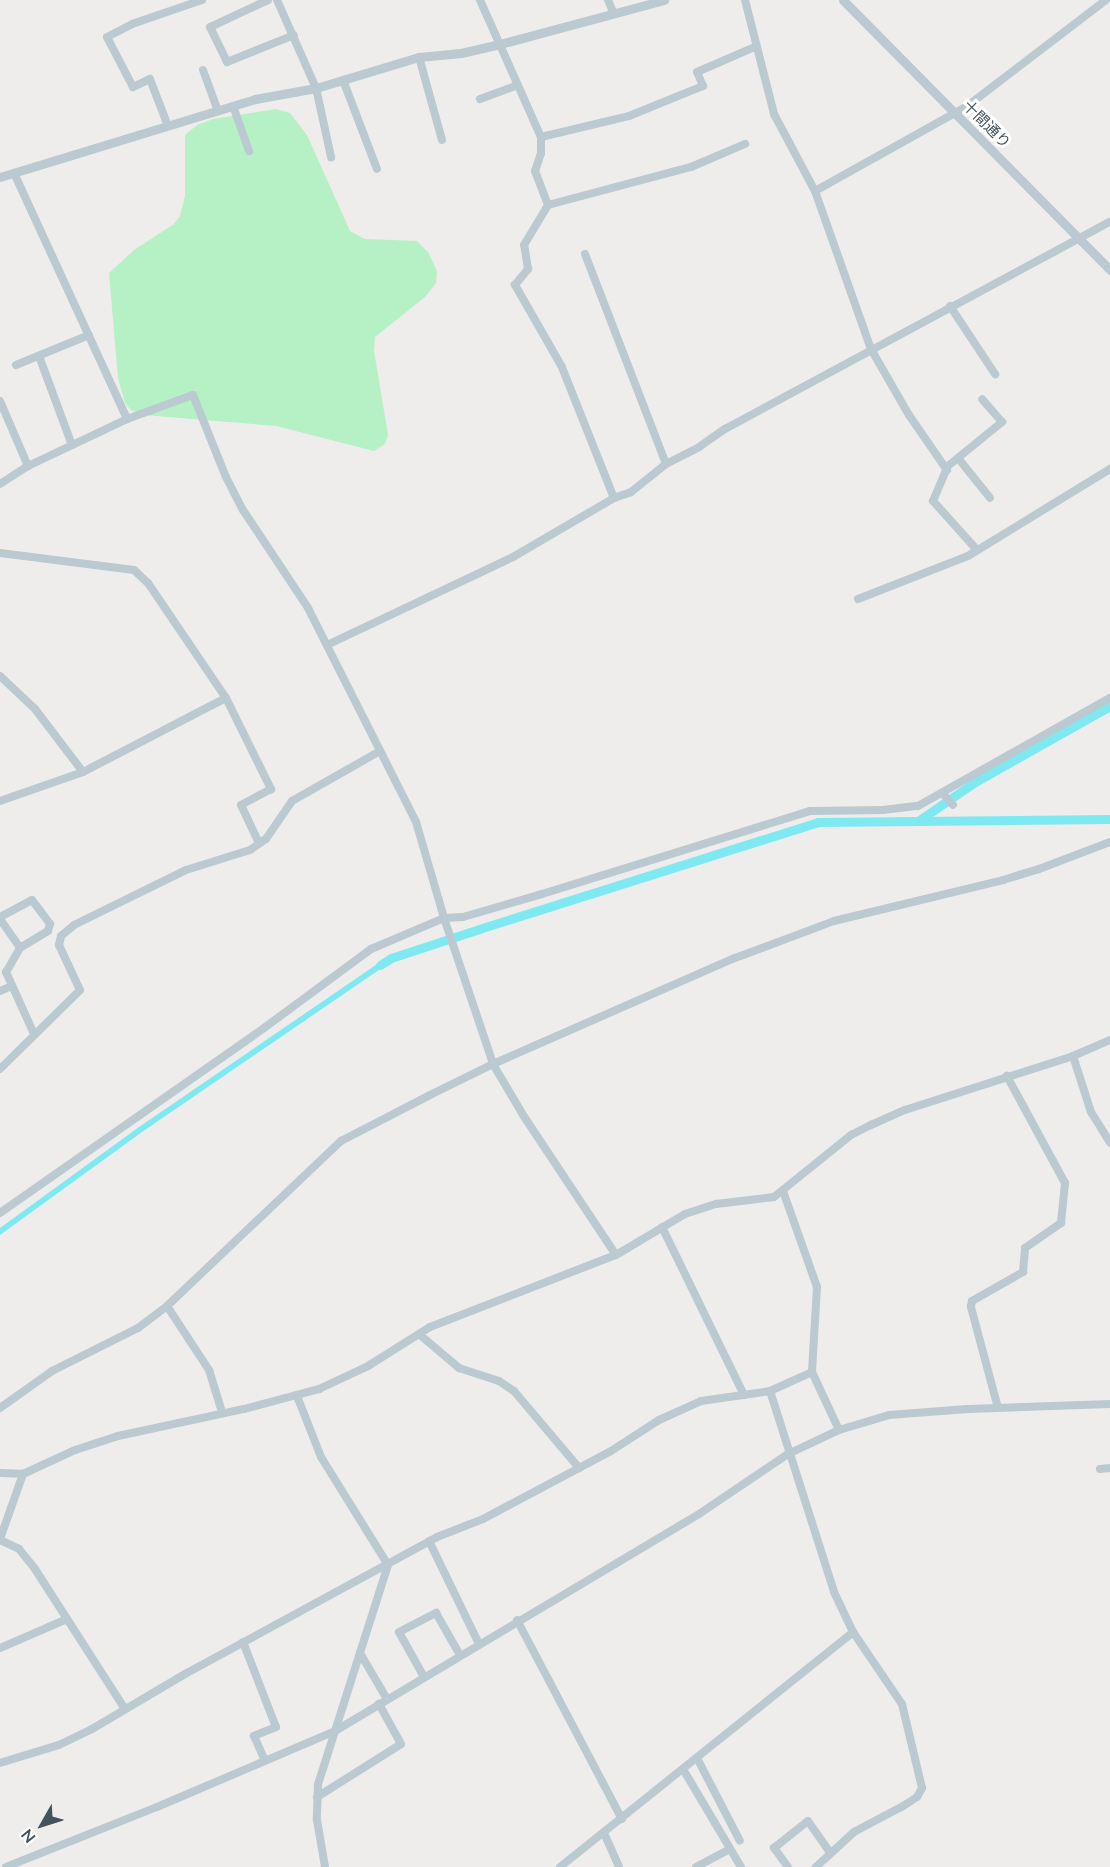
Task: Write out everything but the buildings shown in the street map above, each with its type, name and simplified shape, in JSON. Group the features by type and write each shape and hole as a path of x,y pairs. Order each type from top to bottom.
{"street":[{"path":"168,126 150,79 133,87 107,37 132,24 202,0"},
{"path":"268,0 210,27 227,62 294,35"},
{"path":"277,0 316,88 331,157"},
{"path":"480,0 541,137 541,153 535,171 548,206"},
{"path":"608,0 614,14"},
{"path":"0,177 255,99 316,88 419,57 461,53 500,45 664,0"},
{"path":"745,0 774,114 815,191 871,349 909,415 946,470"},
{"name":"十間通り","path":"843,0 1110,270"},
{"path":"815,191 956,114 1106,0"},
{"path":"541,137 629,116 703,86 697,72 758,46"},
{"path":"419,57 442,140"},
{"path":"203,70 218,111"},
{"path":"343,80 377,169"},
{"path":"480,99 518,85"},
{"path":"233,106 249,151"},
{"path":"614,498 561,367 514,285 528,269 524,245 548,206 691,167 745,144"},
{"path":"14,173 127,419"},
{"path":"327,645 513,557 614,498 631,492 666,465 871,349 1110,222"},
{"path":"585,254 666,465"},
{"path":"950,306 995,374"},
{"path":"16,364 89,335"},
{"path":"39,356 72,445"},
{"path":"1,479 127,419 193,395 234,493 308,608 416,822 444,918 493,1064 523,1115 616,1255"},
{"path":"977,550 933,501 946,470 1002,422 982,399"},
{"path":"0,401 28,466"},
{"path":"958,458 990,498"},
{"path":"858,599 977,550 1110,469"},
{"path":"0,553 45,561 134,570 148,583 226,698 271,789 241,805 259,843"},
{"path":"0,676 35,709 83,772"},
{"path":"0,801 83,772 226,698"},
{"path":"0,1214 264,1028 371,949 444,918 463,917 542,894 810,811 883,810 918,806 1110,698"},
{"path":"0,1069 80,990 59,945 62,936 74,925 186,870 250,849 266,839 292,801 380,751"},
{"path":"942,793 952,805"},
{"path":"0,1408 52,1371 138,1328 167,1306 341,1140 493,1064 735,958 834,921 1003,880 1110,842"},
{"path":"20,948 0,918 32,900 50,924 48,931 20,948 6,972 34,1034"},
{"path":"0,992 12,986"},
{"path":"0,1473 22,1474 75,1450 118,1436 297,1396 319,1389 368,1366 439,1324 616,1255 685,1214 716,1204 768,1200 783,1191 851,1135 871,1125 905,1110 1073,1056 1110,1040"},
{"path":"1073,1056 1091,1112 1110,1143"},
{"path":"998,1408 971,1307 972,1301 1023,1272 1026,1248 1062,1223 1065,1183 1007,1076"},
{"path":"783,1191 817,1287 812,1372 839,1430"},
{"path":"662,1227 744,1395"},
{"path":"167,1306 209,1370 222,1412"},
{"path":"420,1335 459,1368 499,1382 514,1391 579,1468"},
{"path":"0,1763 58,1745 429,1541 483,1519 579,1468 659,1420 701,1401 770,1391 812,1372"},
{"path":"770,1391 788,1454 834,1592 853,1632 902,1704 922,1788 917,1797 854,1832 816,1867"},
{"path":"297,1396 321,1457 388,1565 318,1785 317,1820 325,1867"},
{"path":"6,1867 335,1731 517,1620 699,1514 788,1454 839,1430 889,1415 1110,1404"},
{"path":"1100,1469 1110,1468"},
{"path":"22,1474 0,1540 19,1549 35,1569 125,1709"},
{"path":"429,1541 479,1644"},
{"path":"424,1677 399,1632 436,1613 460,1655"},
{"path":"0,1648 67,1619"},
{"path":"517,1620 622,1819"},
{"path":"560,1867 853,1632"},
{"path":"243,1642 276,1727 254,1736 265,1761"},
{"path":"360,1653 387,1699"},
{"path":"317,1797 401,1744 379,1704"},
{"path":"697,1758 740,1841"},
{"path":"683,1769 741,1867"},
{"path":"788,1867 774,1848 808,1821 830,1852"},
{"path":"604,1833 619,1867"},
{"path":"696,1867 730,1849"}],"green space":[{"path":"276,109 290,113 307,135 350,231 365,239 417,241 428,252 437,271 436,283 425,297 375,337 374,351 388,435 385,444 374,451 276,426 144,415 131,410 125,403 118,378 109,273 134,250 174,224 180,216 185,196 185,135 197,125 213,119"}],"water":[{"path":"389,956 392,961 142,1132 0,1235 0,1228 139,1127"}],"waterway":[{"path":"918,821 975,782 1110,706"},
{"path":"380,965 391,958 479,929 818,822 1110,819"}]}
